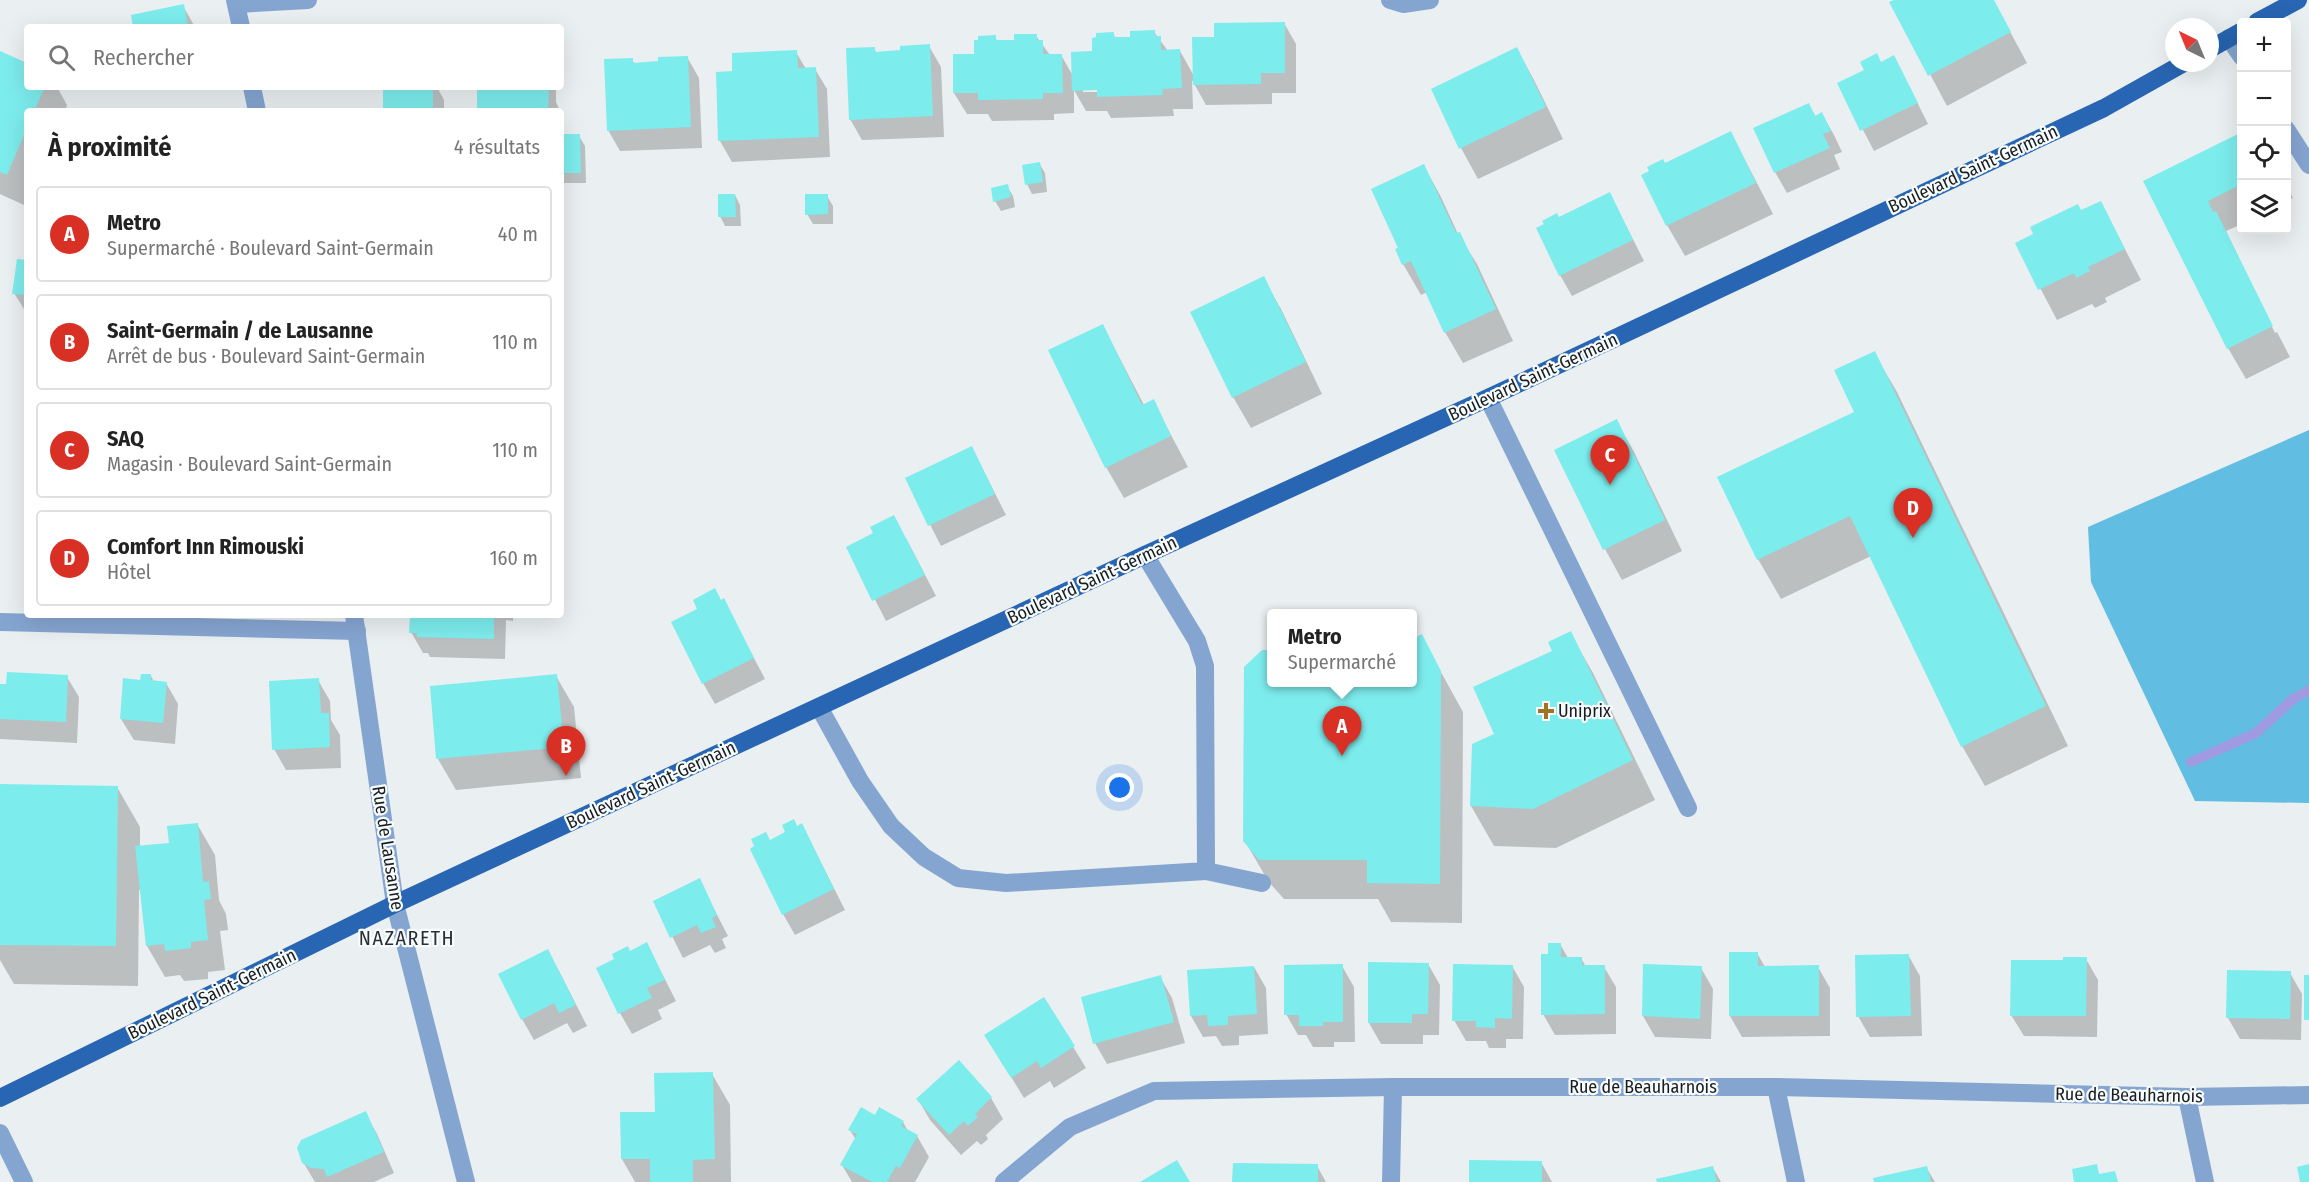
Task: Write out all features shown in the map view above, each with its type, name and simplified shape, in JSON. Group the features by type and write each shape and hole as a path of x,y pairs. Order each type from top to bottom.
{"main road":[{"path":"2264,18 2298,0"},
{"path":"2219,44 2235,35"},
{"name":"Boulevard Saint-Germain","path":"0,1098 395,904 1488,398 2104,108 2168,72"}],"street":[{"path":"240,24 236,2 308,0"},
{"path":"1390,0 1403,4 1430,0"},
{"path":"253,90 256,108"},
{"path":"2291,137 2309,165"},
{"path":"1488,398 1688,808"},
{"path":"1145,555 1197,641 1205,666 1206,872"},
{"path":"0,622 356,623"},
{"name":"Rue de Lausanne","path":"356,623 395,904 466,1182"},
{"path":"819,707 860,781 891,826 924,857 958,878 1006,882 1206,872 1262,883"},
{"path":"1391,1182 1393,1087"},
{"name":"Rue de Beauharnois","path":"1004,1182 1070,1127 1154,1091 1393,1087 1776,1087 2187,1096 2309,1095"},
{"path":"1776,1087 1796,1182"},
{"path":"2187,1096 2205,1182"},
{"path":"0,1133 24,1182"}],"shaded area":[{"path":"2309,430 2309,803 2195,801 2091,582 2088,527"}],"building":[{"path":"1894,0 1994,0 2011,32 1928,76 1889,2"},
{"path":"184,4 187,24 132,24 131,15"},
{"path":"1285,22 1285,73 1261,73 1261,84 1193,85 1192,37 1214,37 1214,23"},
{"path":"1155,30 1155,36 1161,36 1161,50 1180,49 1182,88 1162,89 1163,95 1097,97 1097,90 1072,91 1071,52 1092,51 1092,38 1096,37 1096,33 1114,32 1114,37 1130,37 1130,31"},
{"path":"1014,34 1037,34 1037,40 1043,40 1043,54 1062,54 1063,93 1043,93 1043,99 978,100 978,93 953,93 953,54 974,54 974,40 978,40 978,36 996,35 996,40 1014,40"},
{"path":"930,44 933,116 849,120 846,48 875,47 875,52 900,50 900,46"},
{"path":"1517,47 1546,107 1459,149 1431,89"},
{"path":"797,50 798,68 816,67 819,137 718,141 716,72 732,71 732,53"},
{"path":"0,51 24,62 24,90 44,90 35,108 24,108 24,135 7,175 0,172"},
{"path":"1877,53 1881,62 1894,55 1918,103 1860,131 1837,83 1864,70 1860,62"},
{"path":"688,56 691,127 607,131 604,59 633,58 633,63 658,61 658,57"},
{"path":"383,90 433,90 433,108 383,108"},
{"path":"477,90 549,90 548,108 477,108"},
{"path":"1809,103 1815,116 1822,112 1831,131 1823,134 1830,148 1774,173 1753,128"},
{"path":"1731,131 1756,183 1666,226 1641,175 1649,171 1647,167 1663,159 1665,163"},
{"path":"564,134 580,134 581,173 564,173"},
{"path":"2237,134 2237,186 2208,201 2213,212 2216,211 2273,326 2227,349 2143,181"},
{"path":"1040,162 1043,182 1025,185 1022,165"},
{"path":"1424,164 1456,233 1460,232 1496,309 1444,333 1411,261 1402,265 1395,249 1398,248 1371,189"},
{"path":"1008,184 1011,197 993,202 991,188"},
{"path":"1610,192 1633,240 1559,276 1536,228 1544,224 1542,221 1557,213 1559,217"},
{"path":"718,194 735,194 736,217 718,217"},
{"path":"805,194 828,194 828,214 805,215"},
{"path":"2101,201 2125,249 2088,267 2090,271 2076,278 2074,273 2038,290 2015,243 2033,234 2030,227 2078,204 2081,210"},
{"path":"17,259 24,260 24,295 12,294"},
{"path":"1264,276 1306,362 1232,398 1190,312"},
{"path":"1103,324 1142,405 1154,399 1171,436 1105,468 1048,350"},
{"path":"1875,351 2046,706 1961,747 1850,516 1757,560 1717,477 1854,412 1834,370"},
{"path":"1617,419 1665,520 1603,550 1554,450"},
{"path":"972,446 995,494 928,526 905,478"},
{"path":"894,515 925,575 872,601 846,547 873,533 870,527"},
{"path":"715,588 721,600 724,598 754,658 702,684 671,622 697,609 693,600"},
{"path":"410,618 494,618 494,639 417,637 417,633 409,633"},
{"name":"Uniprix","path":"1571,631 1633,760 1533,809 1470,806 1472,744 1494,734 1473,687 1552,651 1548,642"},
{"path":"1422,634 1441,671 1440,884 1367,883 1367,860 1259,860 1243,841 1244,667 1262,650 1267,650 1267,687 1417,687 1417,636"},
{"path":"7,672 68,675 66,722 0,719 0,684 6,684"},
{"path":"141,674 151,674 151,680 167,682 163,723 120,719 123,678 140,680"},
{"path":"557,674 564,747 436,759 430,686"},
{"path":"319,678 321,713 329,713 330,747 272,750 269,681"},
{"path":"0,784 118,786 116,946 0,945"},
{"path":"794,819 797,826 802,823 834,889 782,915 750,849 754,846 751,839 766,832 770,840 785,832 782,825"},
{"path":"198,823 203,882 209,881 211,899 204,900 208,940 191,942 191,948 165,951 164,944 146,946 135,846 169,843 167,826"},
{"path":"700,878 717,915 712,918 716,927 701,933 697,925 670,938 653,901"},
{"path":"647,942 665,980 647,988 652,998 618,1014 596,968 614,959 612,954 628,946 630,951"},
{"path":"1548,943 1561,943 1561,957 1582,957 1582,965 1605,965 1605,1014 1541,1015 1541,954 1548,954"},
{"path":"548,949 576,1005 559,1013 554,1003 521,1020 498,974"},
{"path":"1729,952 1758,952 1758,966 1819,965 1819,1016 1729,1016"},
{"path":"1909,954 1911,1016 1856,1017 1855,955"},
{"path":"2063,957 2087,957 2086,1016 2010,1016 2011,960 2063,960"},
{"path":"1368,962 1429,963 1428,1014 1412,1014 1412,1023 1368,1023"},
{"path":"1343,964 1343,1022 1323,1022 1323,1026 1299,1026 1299,1015 1284,1015 1284,965"},
{"path":"1453,964 1513,965 1512,1019 1495,1018 1495,1028 1476,1027 1476,1021 1452,1021"},
{"path":"1643,964 1702,966 1700,1019 1642,1016"},
{"path":"1254,966 1257,1014 1228,1016 1228,1025 1208,1026 1207,1015 1190,1016 1187,970"},
{"path":"2227,970 2291,971 2290,1019 2226,1018"},
{"path":"1161,975 1174,1022 1093,1044 1081,997"},
{"path":"2304,975 2309,975 2309,1020 2304,1020"},
{"path":"1044,997 1075,1046 1041,1068 1037,1061 1011,1078 984,1035"},
{"path":"959,1060 992,1097 975,1114 978,1117 968,1126 964,1121 949,1135 916,1099"},
{"path":"713,1072 715,1159 693,1160 693,1182 650,1182 650,1159 621,1159 620,1112 655,1112 654,1073"},
{"path":"861,1107 875,1115 879,1107 904,1121 901,1126 918,1135 900,1168 896,1166 887,1182 872,1182 840,1165 857,1134 848,1130"},
{"path":"366,1111 384,1152 327,1177 324,1169 311,1168 302,1163 297,1148 301,1140"},
{"path":"1177,1160 1190,1182 1140,1182"},
{"path":"1469,1160 1542,1161 1542,1182 1469,1182"},
{"path":"1233,1163 1318,1164 1318,1182 1232,1182"},
{"path":"2097,1164 2099,1174 2115,1171 2118,1182 2074,1182 2072,1169"},
{"path":"2309,1164 2309,1182 2300,1182 2297,1167"},
{"path":"1713,1166 1717,1182 1657,1182 1656,1179"},
{"path":"1927,1166 1931,1182 1874,1182 1873,1178"}],"waterway":[{"path":"2191,762 2256,733 2293,699 2309,690"}],"place":[{"name":"SAQ","path":"1610,485"},
{"name":"Comfort Inn Rimouski","path":"1913,538"},
{"name":"Uniprix","path":"1546,711"},
{"name":"Metro","path":"1342,756"},
{"name":"Saint-Germain / de Lausanne","path":"566,776"}],"district":[{"name":"NAZARETH","path":"407,938"}]}
